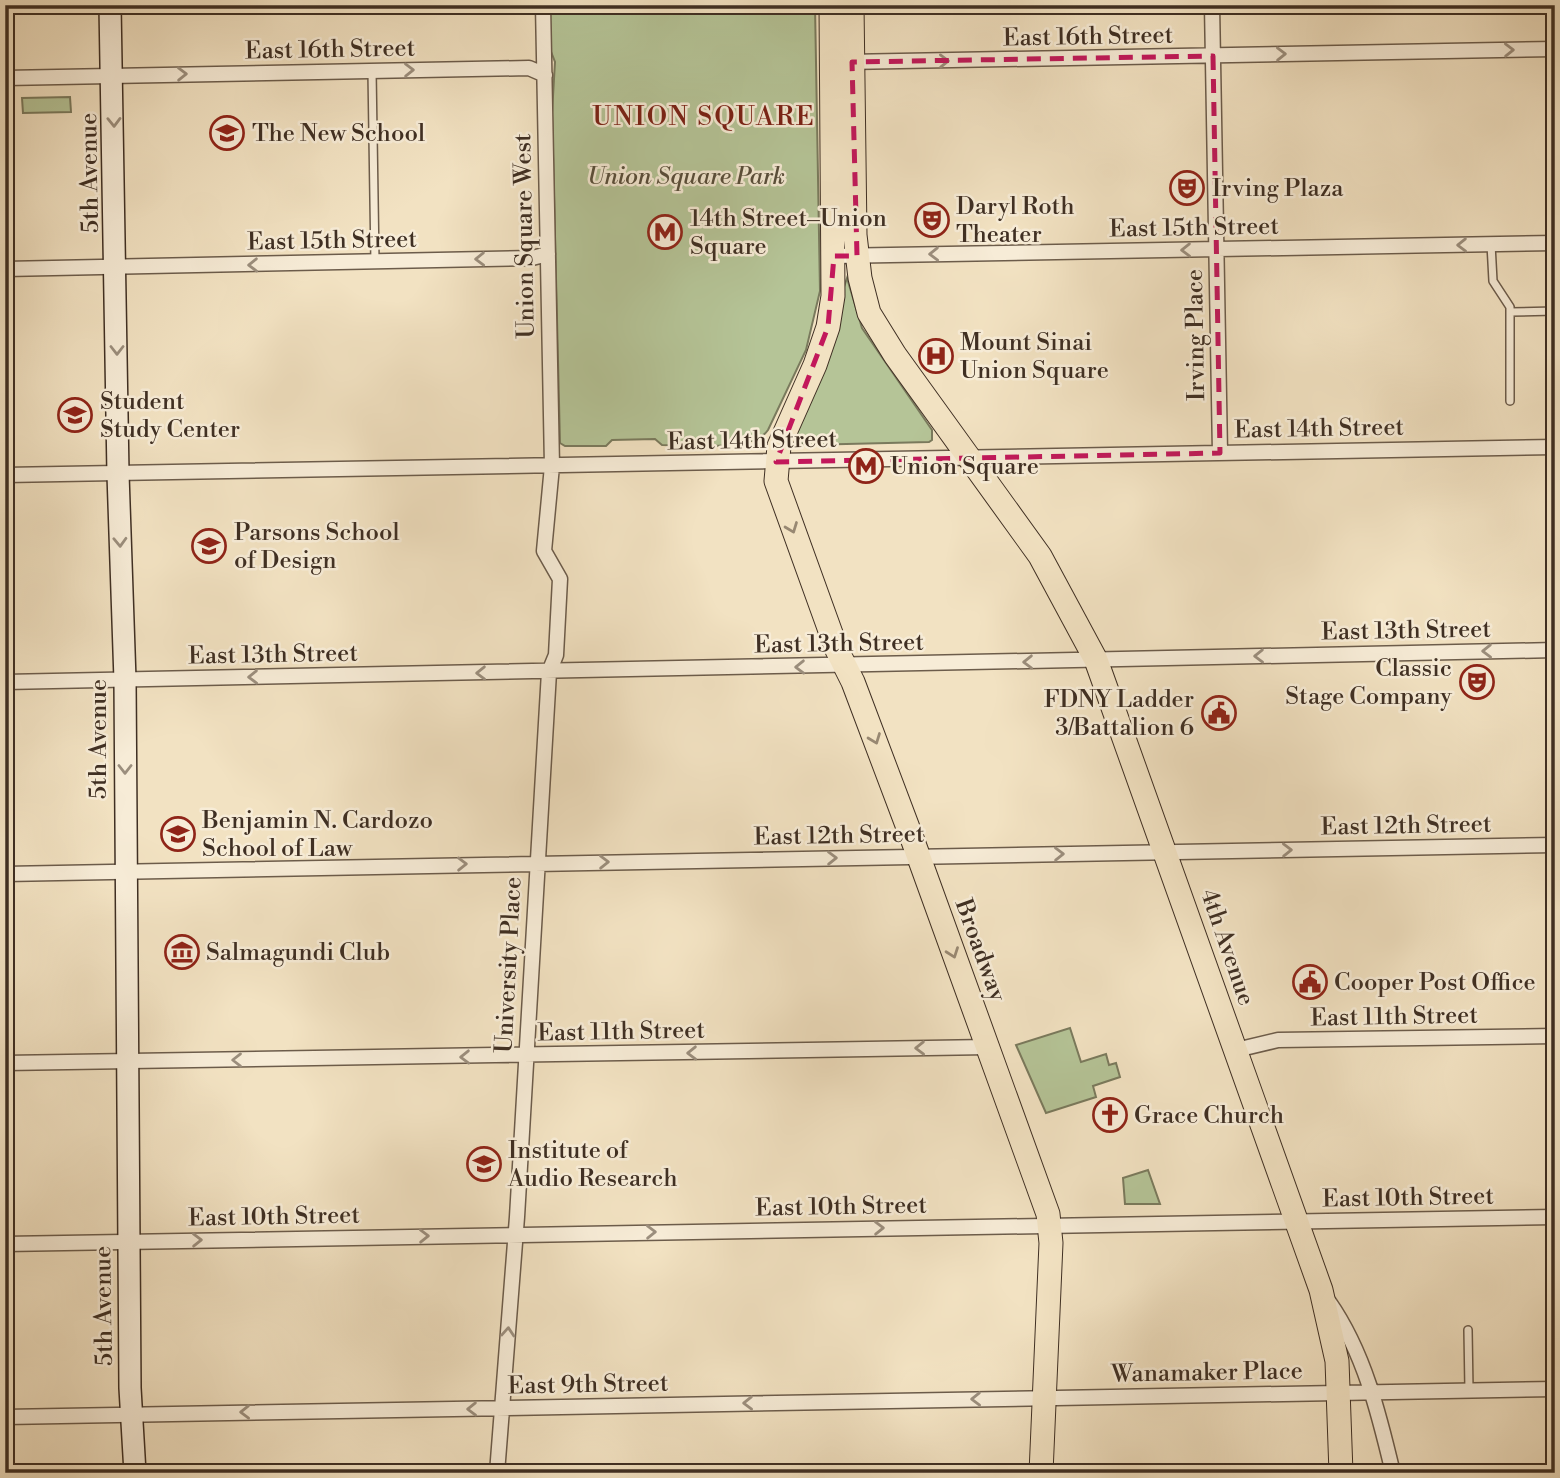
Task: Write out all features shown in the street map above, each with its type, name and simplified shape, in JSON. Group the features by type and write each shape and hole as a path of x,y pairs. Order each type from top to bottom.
{"main road":[{"name":"5th Avenue","path":"110,5 117,268 118,474 125,680 128,1242 135,1473"},
{"path":"776,462 782,436 816,365 846,256 842,62 831,5"},
{"path":"842,62 852,5"},
{"name":"4th Avenue","path":"846,256 873,321 1040,556 1096,660 1321,1290"},
{"name":"Broadway","path":"776,462 776,481 780,495 918,856 1050,1225 1041,1473"},
{"path":"1321,1290 1334,1341 1339,1393 1341,1473"}],"street":[{"name":"Union Square West","path":"543,5 552,466"},
{"name":"Irving Place","path":"1212,5 1220,453"},
{"name":"East 16th Street","path":"842,62 1555,49"},
{"name":"East 16th Street","path":"5,78 529,68 545,75"},
{"name":"East 15th Street","path":"846,256 1555,243"},
{"name":"East 15th Street","path":"5,269 532,258 548,254"},
{"name":"East 14th Street","path":"5,475 1555,447"},
{"name":"University Place","path":"497,1473 515,1235 549,672 556,655 560,579 544,551 552,466"},
{"name":"East 13th Street","path":"5,682 1555,650"},
{"name":"East 12th Street","path":"5,874 1555,845"},
{"name":"East 11th Street","path":"1236,1050 1278,1040 1555,1036"},
{"name":"East 11th Street","path":"5,1063 988,1047"},
{"name":"East 10th Street","path":"5,1244 1555,1217"},
{"name":"4th Avenue","path":"1321,1290 1346,1327 1371,1393 1393,1473"},
{"path":"1371,1393 1555,1389"},
{"name":"Wanamaker Place","path":"1044,1398 1371,1393"},
{"name":"East 9th Street","path":"5,1417 1044,1398"}],"lane":[{"path":"372,71 375,262"},
{"path":"1491,244 1493,281 1510,307 1510,401"},
{"path":"1510,312 1555,311"},
{"path":"1468,1330 1469,1391"}],"highlighted area":[{"path":"1213,56 1220,453 776,462 828,327 834,256 857,256 852,62"}],"green space":[{"name":"Union Square Park","path":"549,5 815,5 820,291 806,350 768,430 760,437 749,442 719,446 662,445 655,439 612,440 606,446 565,446 560,443 552,113 555,62 550,49"},
{"path":"70,97 71,112 23,113 22,98"},
{"path":"847,278 862,328 932,430 932,440 929,442 805,445 799,441 796,431"},
{"path":"1070,1028 1081,1062 1106,1054 1109,1065 1116,1063 1120,1077 1093,1086 1096,1097 1046,1113 1016,1045"},
{"path":"1148,1170 1160,1204 1125,1204 1123,1178"}],"place":[{"name":"The New School","path":"227,133"},
{"name":"Irving Plaza","path":"1187,188"},
{"name":"Daryl Roth Theater","path":"932,220"},
{"name":"14th Street–Union Square","path":"665,232"},
{"name":"Mount Sinai Union Square","path":"936,356"},
{"name":"Student Study Center","path":"75,415"},
{"name":"Union Square","path":"866,466"},
{"name":"Parsons School of Design","path":"209,546"},
{"name":"Classic Stage Company","path":"1477,682"},
{"name":"FDNY Ladder 3/Battalion 6","path":"1219,713"},
{"name":"Benjamin N. Cardozo School of Law","path":"178,834"},
{"name":"Salmagundi Club","path":"182,952"},
{"name":"Cooper Post Office","path":"1310,982"},
{"name":"Grace Church","path":"1110,1115"},
{"name":"Institute of Audio Research","path":"484,1164"}],"district":[{"name":"UNION SQUARE","path":"704,116"}]}
